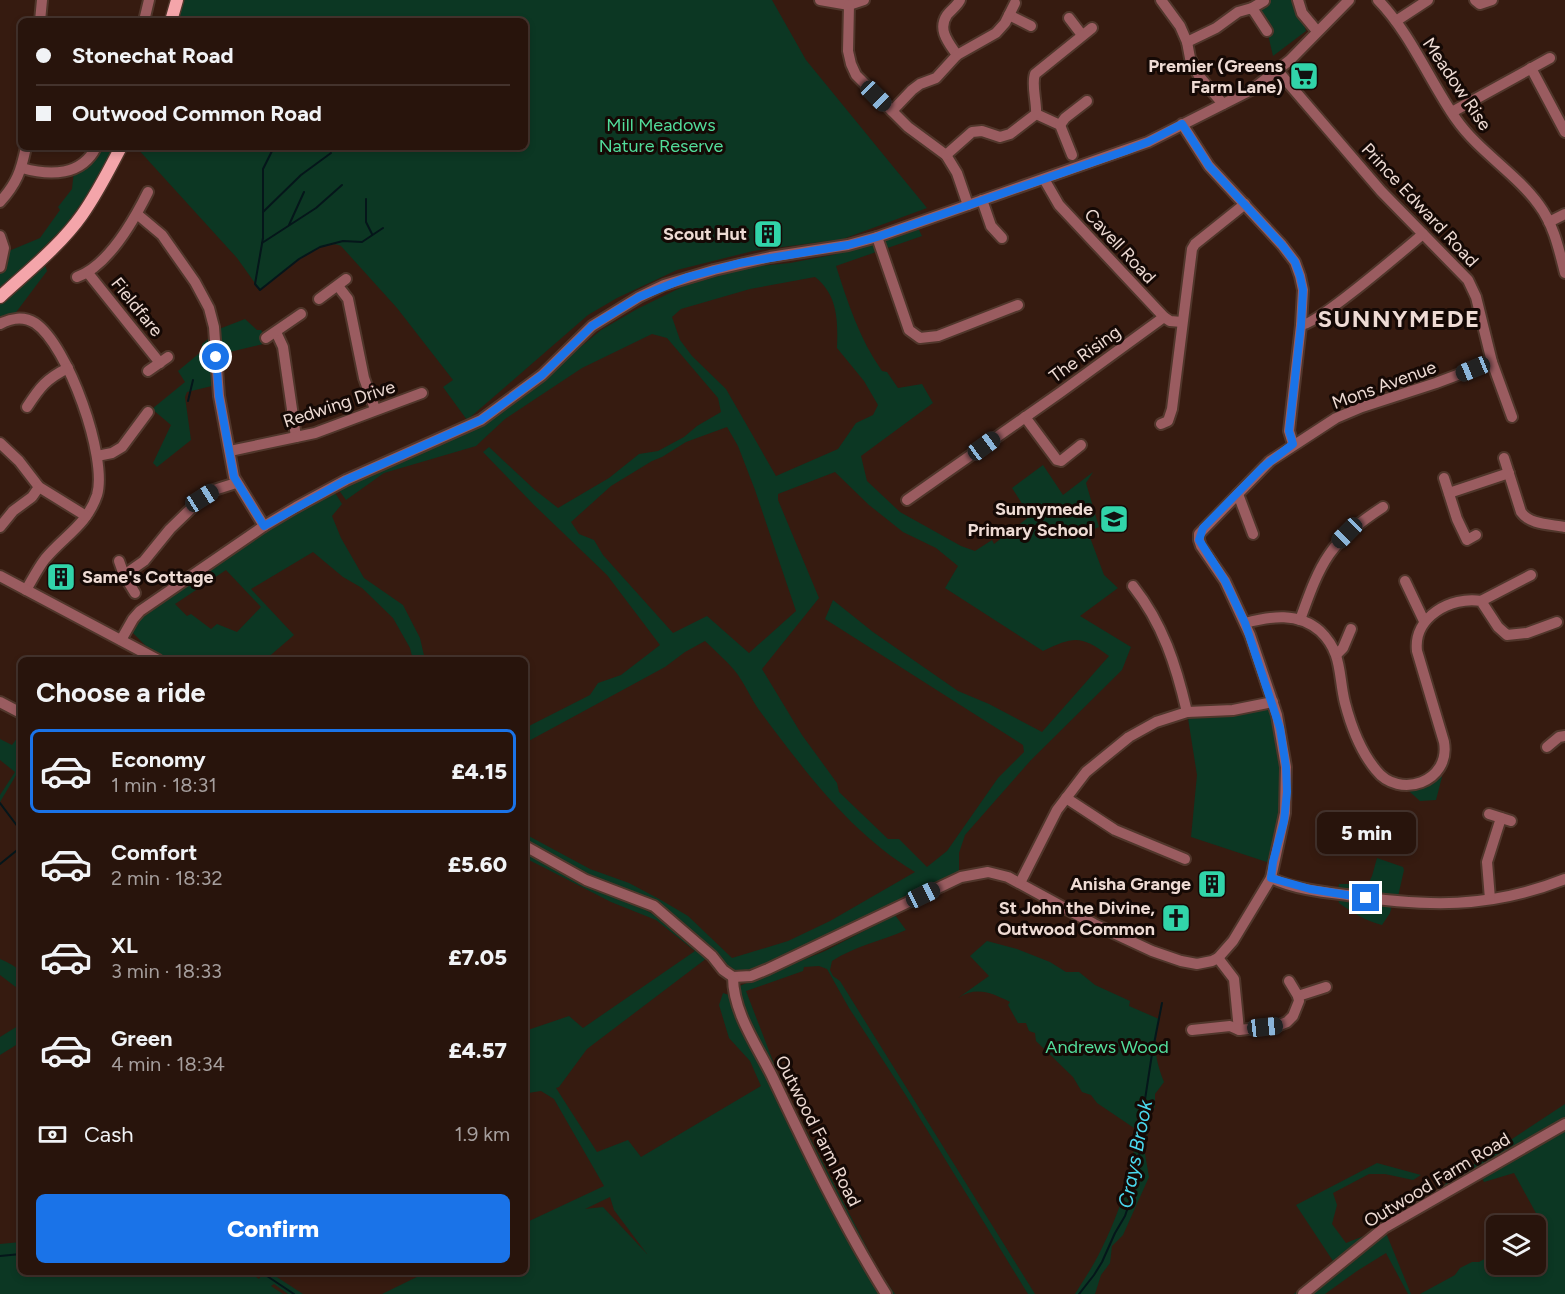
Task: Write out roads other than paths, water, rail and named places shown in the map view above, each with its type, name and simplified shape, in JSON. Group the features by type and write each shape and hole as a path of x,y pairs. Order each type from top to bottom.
{"main road":[{"path":"172,18 177,0"},
{"path":"0,297 75,224 99,189 119,150"}],"street":[{"path":"40,18 42,0"},
{"path":"145,18 149,0"},
{"path":"820,0 849,5 864,0"},
{"path":"957,55 945,38 943,24 960,0"},
{"path":"1161,0 1174,15 1199,76 1223,104"},
{"path":"1298,0 1302,13 1317,32"},
{"path":"121,640 133,619 141,611 264,526 346,480 481,420 542,375 592,326 639,297 688,277 740,263 848,245 877,237 1133,148 1253,89 1277,70 1349,0"},
{"name":"Meadow Rise","path":"1378,0 1396,21 1452,112 1473,139 1532,197 1556,237 1565,273"},
{"path":"1396,21 1428,0"},
{"path":"1474,0 1480,4 1492,0"},
{"path":"1187,42 1216,28 1238,12 1264,1"},
{"path":"892,111 912,90 936,78 957,55 995,34 1015,3"},
{"path":"849,5 848,51 856,75 920,137 946,155 957,174 968,205"},
{"path":"1252,8 1267,30"},
{"path":"1009,15 1031,26"},
{"path":"1069,18 1082,35"},
{"path":"946,155 972,132 982,131 1000,137 1010,134 1036,114 1037,100 1033,82 1035,74 1092,28"},
{"path":"1452,112 1550,58"},
{"path":"1531,68 1562,134"},
{"name":"Prince Edward Road","path":"1277,70 1369,178 1463,274 1476,297 1492,362 1512,417"},
{"path":"1060,125 1065,118 1087,101"},
{"path":"1036,114 1060,125 1072,155"},
{"path":"1182,124 1209,166 1282,245 1295,262 1300,276 1303,290 1301,325 1289,431 1293,444"},
{"path":"0,202 14,186 22,168 25,150"},
{"path":"22,168 49,172 74,170 94,150"},
{"name":"Cavell Road","path":"1044,179 1059,205 1164,317"},
{"path":"77,277 88,273 107,255 137,214 148,192"},
{"path":"982,200 991,226 1002,238"},
{"path":"1161,424 1171,417 1192,249 1195,244 1245,204"},
{"path":"137,214 162,235 195,282 209,308 214,327 219,396 236,483 264,526"},
{"path":"1549,222 1565,214"},
{"path":"1301,325 1305,325 1324,313 1423,234"},
{"path":"0,236 4,248 0,267"},
{"path":"877,237 909,330 920,338 938,336 1018,305"},
{"name":"Fieldfare","path":"88,273 164,360 148,371"},
{"path":"319,299 342,282 348,299 364,378 375,409"},
{"path":"266,338 301,314"},
{"path":"1164,317 1170,321 1182,322"},
{"name":"The Rising","path":"907,500 1164,317"},
{"path":"0,324 13,319 34,322 47,335 68,368 85,412 97,456 100,483 96,497 75,532 46,558 26,590"},
{"path":"276,332 283,347 296,437"},
{"name":"Mons Avenue","path":"1245,623 1225,581 1199,540 1203,528 1263,467 1293,444 1346,412 1492,362"},
{"path":"27,407 41,385 68,368"},
{"name":"Redwing Drive","path":"230,451 315,433 422,393"},
{"path":"97,456 112,453 122,447 148,412"},
{"path":"1025,417 1057,460 1061,461 1081,445"},
{"path":"0,443 19,461 39,487 86,516"},
{"path":"1504,458 1525,518 1540,523 1565,526"},
{"path":"1449,493 1509,473"},
{"path":"1444,478 1457,519 1467,540 1476,535"},
{"path":"124,575 144,561 170,529 202,498 214,490 236,483"},
{"path":"0,527 13,511 32,497 39,487"},
{"path":"1238,494 1252,534"},
{"path":"1300,620 1319,569 1327,555 1356,524 1376,519 1383,507"},
{"path":"119,561 135,593"},
{"path":"528,848 586,880 654,906 733,977 751,976 768,969 961,877 988,872 1008,877 1094,924 1172,959 1204,964 1218,958 1242,927 1271,878 1284,821 1287,792 1284,747 1273,702 1245,623 1278,616 1300,620 1319,631 1337,654 1342,690 1349,716 1376,771 1382,777 1401,784 1422,782 1432,777 1440,769 1446,749 1418,651 1418,637 1424,621 1450,605 1470,599 1480,601 1531,575"},
{"path":"0,577 152,657"},
{"path":"1405,581 1424,621"},
{"path":"1133,586 1143,608 1172,654 1187,712"},
{"path":"1480,601 1498,627 1507,635 1527,633 1557,622"},
{"path":"1337,654 1343,648 1351,629"},
{"path":"0,702 18,711"},
{"path":"1020,883 1044,832 1066,798 1094,764 1129,736 1156,722 1187,712 1233,710 1273,702"},
{"path":"1547,747 1565,736"},
{"path":"1066,798 1115,830 1185,859"},
{"path":"1489,814 1506,820 1487,862 1490,899"},
{"path":"1271,878 1325,892 1397,902 1453,904 1522,893 1565,879"},
{"path":"1218,958 1234,979 1239,1030"},
{"name":"Outwood Farm Road","path":"733,977 736,1000 754,1041 835,1204 886,1294"},
{"path":"1192,1030 1230,1026 1239,1030 1277,1026 1287,1022 1297,1007 1298,996 1289,981"},
{"path":"1298,996 1326,987"},
{"name":"Outwood Farm Road","path":"1304,1294 1384,1228 1565,1124"}],"waterway":[{"path":"272,150 263,169 263,238 255,284 260,290 299,259 320,247 343,241 362,242 383,228"},
{"path":"263,212 301,175 331,153"},
{"path":"262,243 316,208 342,185"},
{"path":"289,225 304,192"},
{"path":"366,199 366,222 372,234"},
{"path":"188,401 193,380"},
{"path":"0,803 18,827"},
{"path":"0,864 18,849"},
{"name":"Crays Brook","path":"1079,1294 1102,1262 1130,1201 1139,1166 1140,1132 1162,1003"},
{"path":"0,1256 18,1254"},
{"path":"266,1275 294,1294"}],"place":[{"name":"Premier (Greens Farm Lane)","path":"1304,76"},
{"name":"Scout Hut","path":"768,234"},
{"name":"Sunnymede Primary School","path":"1114,519"},
{"name":"Same's Cottage","path":"61,577"},
{"name":"Anisha Grange","path":"1212,884"},
{"name":"St John the Divine, Outwood Common","path":"1176,918"}],"district":[{"name":"SUNNYMEDE","path":"1399,318"}],"park label":[{"name":"Mill Meadows Nature Reserve","path":"661,135"},
{"name":"Andrews Wood","path":"1107,1047"}]}
